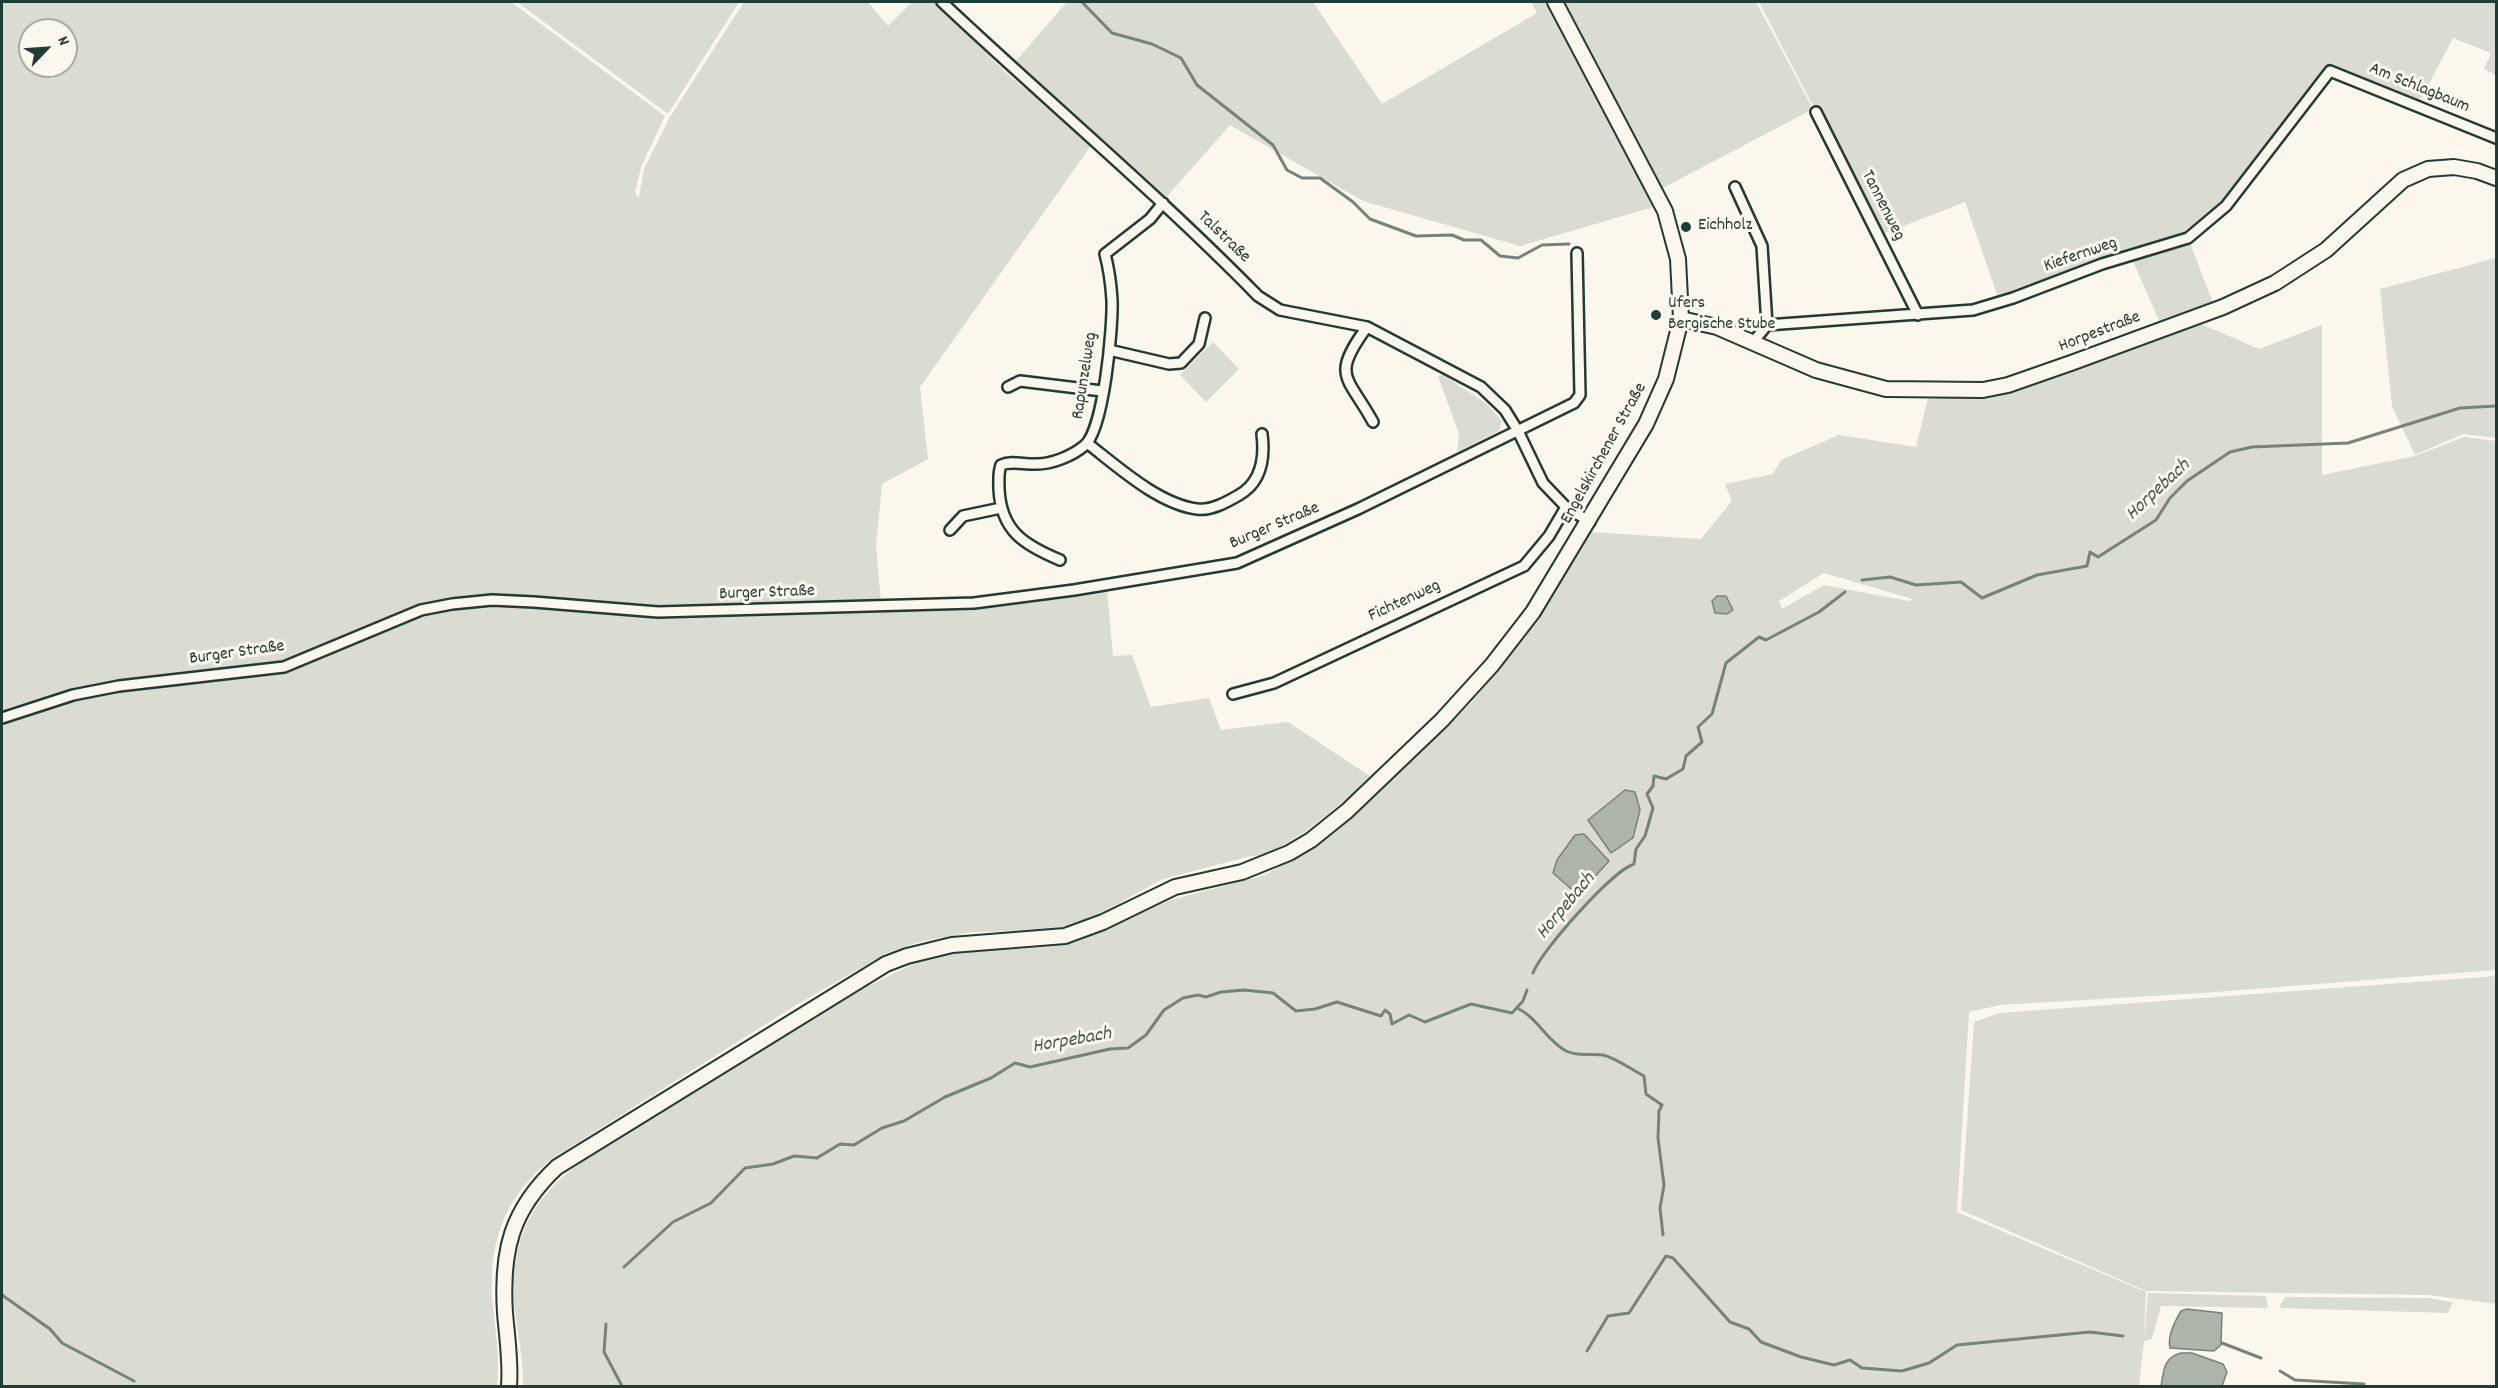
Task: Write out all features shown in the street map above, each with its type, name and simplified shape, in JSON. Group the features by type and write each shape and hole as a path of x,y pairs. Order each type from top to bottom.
{"street":[{"name":"Talstraße","path":"942,2 1163,203 1258,296 1280,310 1367,327 1481,387 1499,402 1518,431 1543,483 1566,507 1590,522"},
{"name":"Engelskirchener Straße","path":"509,1386 504,1288 508,1245 518,1215 527,1200 557,1167 866,975 907,956 952,945 1065,936 1103,922 1175,888 1242,872 1289,853 1311,840 1347,811 1464,698 1533,612 1590,522 1646,424 1666,379 1681,320 1678,259 1665,212 1555,2"},
{"name":"Am Schlagbaum","path":"2330,71 2496,138"},
{"name":"Kiefernweg","path":"1767,325 1973,310 2013,298 2102,264 2188,238 2226,206 2330,71"},
{"name":"Tannenweg","path":"1816,112 1918,315"},
{"name":"Horpestraße","path":"1681,320 1717,327 1754,341 1816,370 1886,389 1983,390 2008,385 2223,307 2275,283 2326,250 2403,180 2428,170 2454,166 2496,178"},
{"path":"1735,187 1762,246 1767,325 1754,341"},
{"name":"Rapunzelweg","path":"1000,508 998,472 1001,465 1007,462 1038,464 1052,462 1087,443 1099,419 1109,350 1112,301 1105,254 1150,219 1163,203"},
{"path":"1518,431 1574,404 1580,395 1576,253"},
{"path":"1109,350 1169,364 1181,363 1199,344 1205,318"},
{"path":"1367,327 1344,369 1346,381 1373,422"},
{"path":"1008,387 1020,381 1102,391"},
{"name":"Burger Straße","path":"2,718 73,695 119,686 284,667 421,610 452,604 492,600 631,611 679,612 974,603 1097,587 1237,563 1358,509 1518,431"},
{"path":"1087,443 1153,492 1197,509 1230,501 1255,481 1263,459 1262,434"},
{"name":"Fichtenweg","path":"1233,694 1274,682 1524,566 1550,536 1566,507"},
{"path":"950,530 963,516 1000,508 1018,538 1060,560"}],"shaded area":[{"path":"2,2 511,2 665,116 641,167 635,193 639,197 644,169 670,117 744,2 868,2 888,26 912,2 937,2 1006,73 1093,143 920,387 928,459 882,484 876,546 881,602 690,609 441,602 415,607 284,664 197,673 2,714"},
{"path":"517,2 739,2 668,114"},
{"path":"1067,2 1313,2 1382,104 1537,13 1531,2 1548,2 1657,206 1520,246 1363,201 1230,125 1163,201 1097,136 1014,63"},
{"path":"1560,2 1756,2 1813,109 1661,189"},
{"path":"1759,2 2496,2 2496,75 2484,69 2491,53 2453,38 2420,101 2328,67 2225,204 2185,230 2213,303 2160,323 2129,252 1999,300 1965,202 1880,235"},
{"path":"2496,258 2496,438 2463,434 2415,455 2392,406 2380,289"},
{"path":"2196,319 2201,324 2259,349 2322,325 2322,475 2415,456 2464,437 2496,441 2496,970 2202,993 2000,1005 1969,1012 1957,1212 2146,1292 2144,1340 2148,1293 2266,1296 2268,1308 2161,1306 2152,1339 2144,1341 2139,1386 523,1386 514,1289 518,1249 524,1230 544,1196 576,1166 838,1001 915,963 955,952 1045,947 1078,941 1171,900 1265,875 1314,845 1388,782 1472,702 1539,619 1590,532 1701,539 1732,501 1725,484 1773,474 1781,460 1839,435 1916,447 1928,399 2011,393","holes":["1824,573 1912,599 1909,601 1824,585 1782,609 1779,601"]},
{"path":"1213,342 1239,369 1206,402 1180,375"},
{"path":"1443,375 1487,404 1502,421 1499,431 1457,452 1459,434 1438,376"},
{"path":"1107,590 1113,656 1132,655 1151,707 1209,698 1221,730 1288,722 1373,778 1306,831 1264,857 1251,856 1163,879 1090,919 1068,926 1036,931 972,932 919,942 885,954 796,1005 550,1160 520,1191 509,1208 496,1244 492,1285 498,1357 497,1386 2,1386 2,722 62,703 124,689 228,680 268,674 309,661 416,616 462,606 522,604 702,617 1003,606"},
{"path":"1717,596 1726,596 1733,610 1727,614 1715,613 1712,601"},
{"path":"1625,790 1635,792 1640,810 1633,838 1611,853 1588,820"},
{"path":"1584,834 1609,861 1578,895 1553,873 1557,860 1575,835"},
{"path":"2496,976 2496,1304 2428,1295 2146,1291 1961,1210 1974,1022 2000,1013"},
{"path":"2285,1297 2427,1298 2453,1302 2448,1313 2279,1308"},
{"path":"2187,1309 2222,1313 2221,1345 2214,1351 2170,1348 2174,1324 2181,1311"},
{"path":"2181,1353 2192,1353 2223,1364 2227,1372 2222,1386 2161,1386 2168,1361"}],"waterway":[{"path":"1082,2 1112,33 1152,44 1181,58 1197,85 1273,145 1287,170 1302,178 1320,178 1353,202 1370,219 1416,236 1452,235 1464,240 1481,240 1500,256 1518,258 1542,245 1569,244"},
{"name":"Horpebach","path":"1862,580 1890,577 1916,585 1961,582 1982,598 2037,575 2087,566 2090,552 2098,557 2156,520 2170,498 2187,481 2230,452 2252,447 2348,443 2460,408 2496,406"},
{"name":"Horpebach","path":"1533,973 1549,948 1578,913 1610,881 1634,864 1636,849 1645,836 1653,808 1647,794 1653,786 1654,776 1666,779 1683,769 1686,756 1702,742 1698,727 1712,714 1726,663 1759,637 1766,640 1819,612 1845,592"},
{"name":"Horpebach","path":"624,1267 673,1222 711,1203 745,1168 773,1164 794,1156 817,1158 840,1144 854,1145 882,1128 904,1121 945,1097 991,1078 1015,1063 1030,1067 1110,1049 1128,1048 1146,1035 1164,1010 1183,998 1198,995 1206,997 1221,992 1244,990 1273,993 1296,1011 1315,1009 1337,1002 1381,1016 1385,1010 1390,1014 1392,1024 1409,1015 1425,1022 1471,1004 1512,1013 1523,1001 1527,990"},
{"path":"1517,1008 1530,1017 1566,1051 1575,1054 1603,1055 1619,1061 1644,1076 1646,1094 1662,1105 1659,1111 1658,1138 1664,1185 1660,1208 1663,1235"},
{"path":"1587,1351 1608,1316 1629,1313 1666,1256 1673,1258 1730,1322 1749,1329 1761,1342 1801,1357 1834,1365 1850,1360 1862,1368 1902,1371 1929,1363 1957,1345 2090,1332 2123,1336"},
{"path":"2,1295 50,1329 62,1343 134,1381"},
{"name":"Horpebach","path":"606,1324 604,1352 622,1386"},
{"path":"2222,1343 2261,1358"},
{"path":"2280,1371 2295,1380 2364,1384"}],"place":[{"name":"Eichholz","path":"1686,227"},
{"name":"Ufers Bergische Stube","path":"1656,315"}]}
